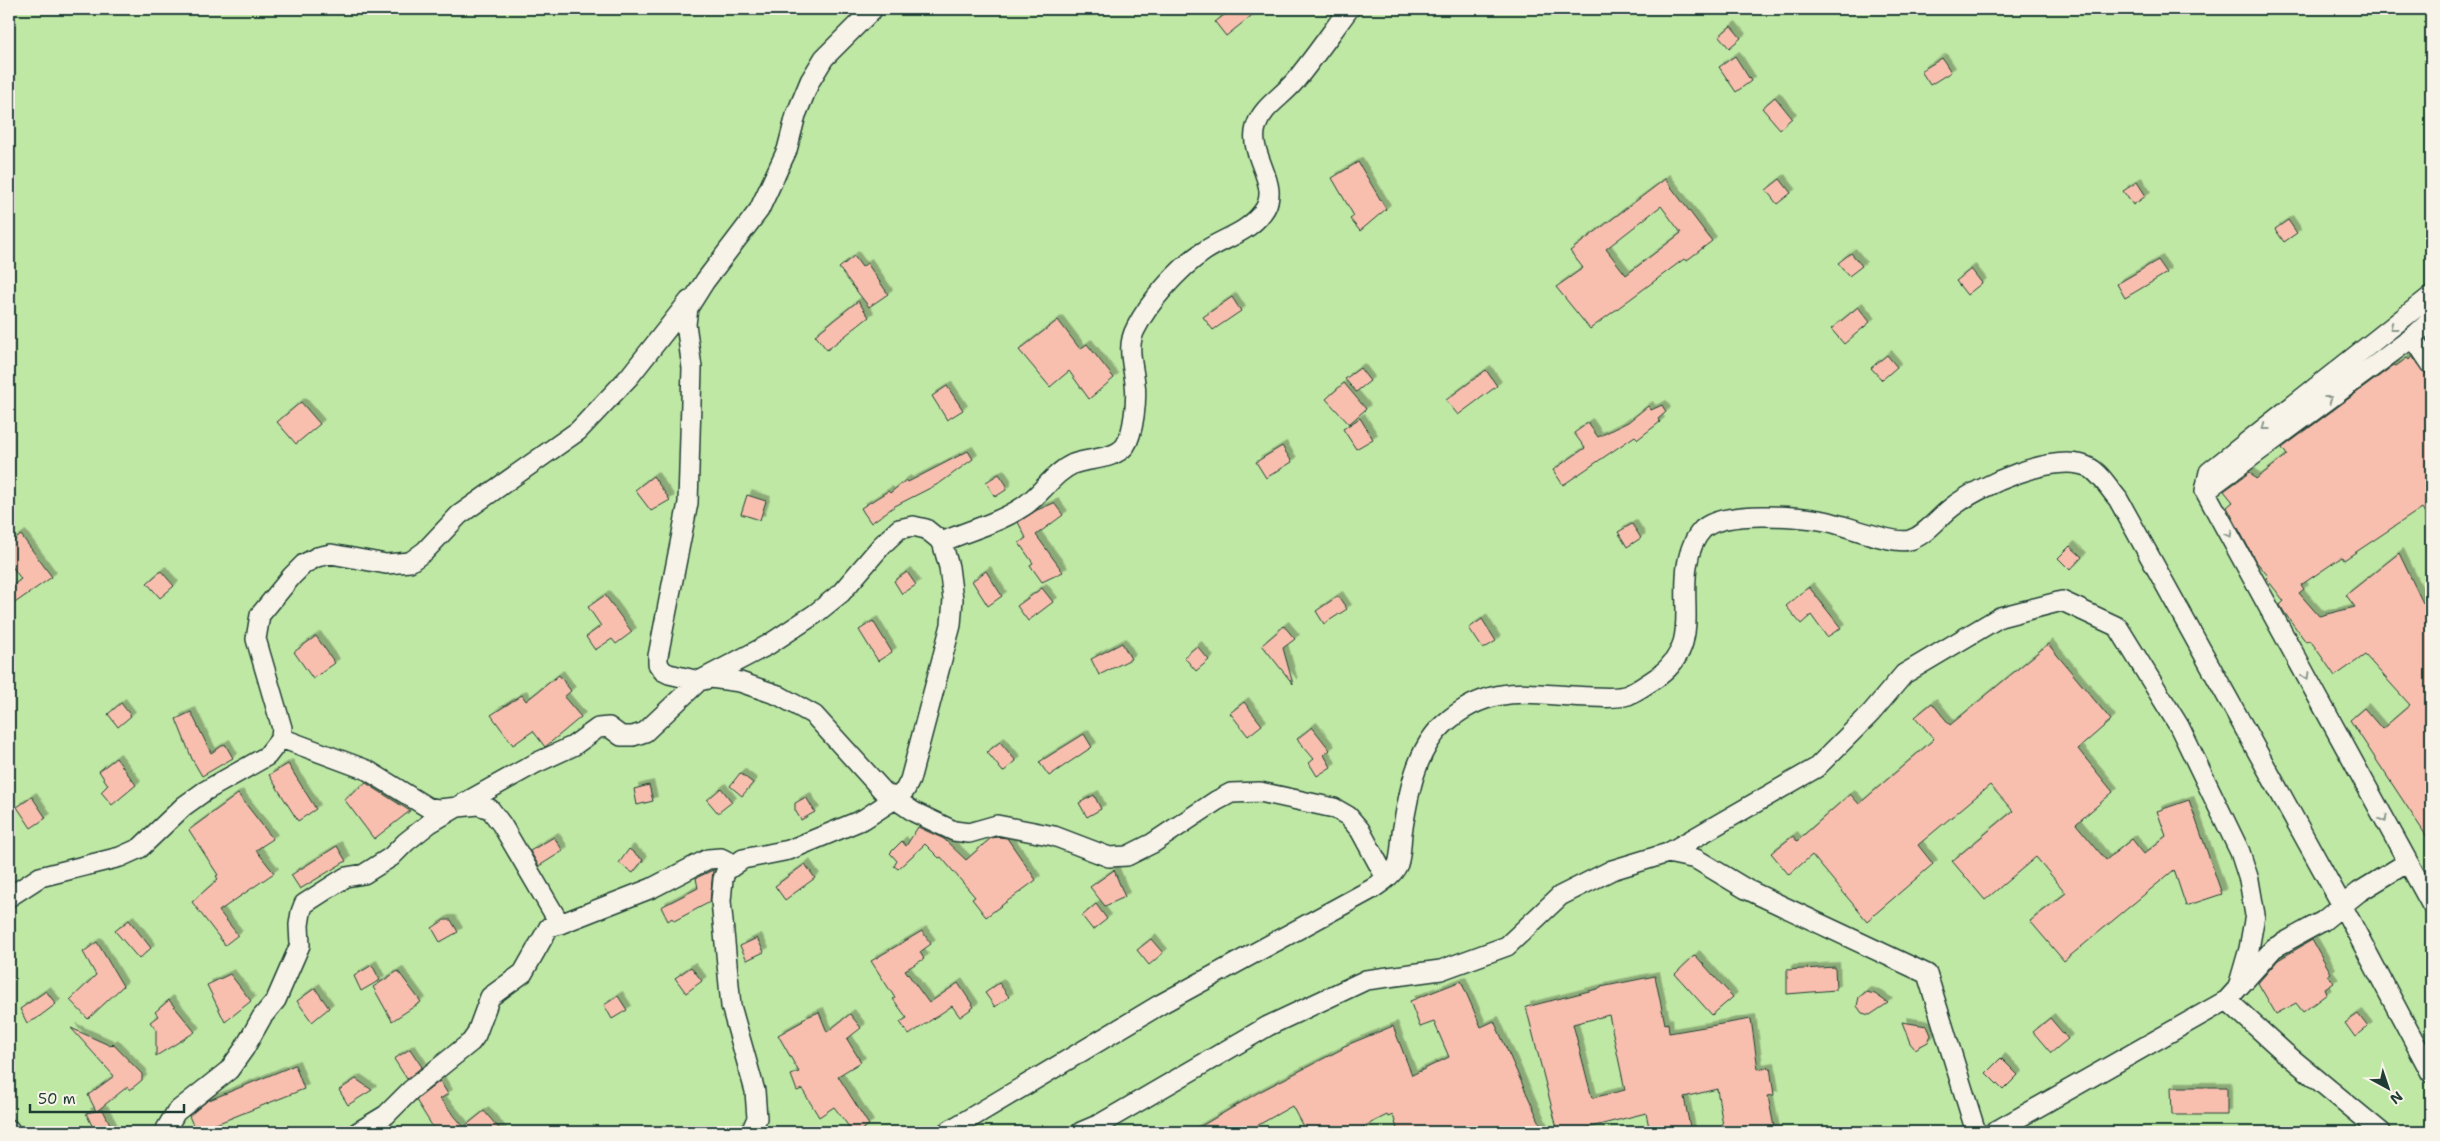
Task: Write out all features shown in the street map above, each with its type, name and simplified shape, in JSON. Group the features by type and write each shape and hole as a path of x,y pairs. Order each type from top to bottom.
{"street":[{"path":"9,897 40,877 120,857 140,848 184,806 205,791 267,756 281,738 282,728 256,639 260,615 292,576 304,564 317,557 343,555 386,564 410,562 426,551 459,515 578,431 629,377 759,210 787,150 796,115 810,81 824,58 873,9"},
{"path":"942,542 1006,518 1027,504 1066,468 1084,459 1113,455 1124,447 1130,435 1132,423 1135,385 1130,347 1135,329 1148,306 1189,263 1203,252 1246,230 1263,212 1270,195 1267,180 1254,144 1256,127 1267,108 1293,83 1349,9"},
{"path":"705,281 688,308 686,324 692,368 688,503 658,656 658,664 663,671 677,677 699,681 711,678 740,682 778,695 814,716 884,791 914,812 954,831 969,833 997,825 1054,836 1109,857 1127,856 1139,851 1231,793 1260,792 1334,808 1348,816 1360,830 1386,878"},
{"path":"2430,900 2205,491 2209,472 2431,296"},
{"path":"2205,491 2413,337 2431,320"},
{"path":"2413,337 2431,364"},
{"path":"947,1132 1161,1004 1372,889 1386,878 1398,865 1410,784 1442,725 1465,708 1488,697 1513,692 1576,697 1626,696 1648,684 1681,653 1685,636 1685,581 1690,550 1703,529 1715,521 1752,517 1824,521 1893,540 1908,541 1919,536 1953,506 1985,488 2041,465 2072,462 2092,469 2118,499 2343,907 2431,1073"},
{"path":"167,1132 166,1129 176,1112 229,1070 244,1049 262,1017 276,1000 300,945 299,925 304,904 346,877 364,874 391,857 430,823 536,762 573,746 598,728 610,727 621,736 632,736 645,732 699,681 768,644 816,614 841,593 882,545 899,529 913,526 926,529 942,542 950,575 953,599 951,625 910,780 905,790 896,798 864,818 825,836 789,850 743,859 726,870 723,879 722,901 730,1006 755,1091 757,1118 751,1132"},
{"path":"1081,1132 1125,1110 1260,1030 1366,980 1441,970 1506,946 1560,896 1612,870 1668,853 1816,768 1871,713 1904,674 2000,617 2062,601 2118,627 2179,726 2240,852 2249,880 2255,915 2249,949 2233,993"},
{"path":"281,738 367,770 427,807 439,809 478,805 490,810 497,817 560,924"},
{"path":"1668,853 1696,858 1746,890 1927,974 1976,1132"},
{"path":"358,1132 386,1115 411,1090 471,1042 476,1035 490,997 523,972 550,927 652,888 708,859 721,858 733,864"},
{"path":"1994,1132 2233,993 2274,948 2323,921 2343,907 2359,892 2408,862"},
{"path":"2233,993 2284,1052 2381,1132"}],"green space":[{"path":"9,9 2431,9 2431,1132 9,1132"}],"building":[{"path":"1232,9 1260,9 1226,36 1215,22"},
{"path":"1731,26 1741,38 1729,48 1719,36"},
{"path":"1735,56 1751,81 1736,92 1719,67"},
{"path":"1942,58 1951,72 1930,85 1921,71"},
{"path":"1775,97 1792,118 1780,129 1762,108"},
{"path":"1358,162 1386,209 1360,231 1350,219 1354,216 1332,178"},
{"path":"1665,179 1712,241 1686,261 1684,259 1590,329 1556,287 1583,268 1570,251","holes":["1661,206 1681,233 1626,275 1606,249"]},
{"path":"1780,179 1791,193 1777,204 1766,190"},
{"path":"2137,182 2146,196 2133,205 2123,191"},
{"path":"2288,220 2297,233 2284,242 2275,229"},
{"path":"1851,253 1862,266 1849,276 1838,263"},
{"path":"854,256 862,267 867,263 888,294 869,307 839,268"},
{"path":"2158,260 2167,273 2125,298 2117,284"},
{"path":"1971,269 1982,283 1967,295 1956,281"},
{"path":"1232,297 1241,311 1213,330 1203,317"},
{"path":"858,301 869,317 827,350 815,335"},
{"path":"1858,307 1870,322 1844,344 1831,329"},
{"path":"1058,320 1080,349 1087,344 1114,378 1089,399 1069,371 1050,387 1019,350"},
{"path":"1887,355 1897,367 1882,380 1871,368"},
{"path":"2412,356 2422,371 2431,375 2431,522 2422,508 2344,560 2342,557 2301,585 2304,589 2299,593 2319,616 2355,607 2346,595 2399,553 2423,603 2431,597 2431,843 2350,720 2364,708 2382,729 2410,705 2365,655 2335,676 2310,640 2306,642 2284,612 2280,605 2284,601 2255,560 2227,507 2233,502 2224,491 2250,472 2256,479 2287,455 2282,448 2394,365 2396,366 2407,358 2409,360"},
{"path":"1360,368 1370,381 1356,392 1345,379"},
{"path":"1486,370 1497,386 1458,415 1446,400"},
{"path":"1344,383 1366,409 1349,424 1326,399"},
{"path":"947,386 963,410 947,420 932,396"},
{"path":"301,402 320,424 296,444 277,422"},
{"path":"1662,405 1666,412 1658,419 1660,422 1638,439 1635,436 1563,485 1553,470 1585,448 1574,433 1588,423 1598,437 1628,422 1648,406 1651,410"},
{"path":"1360,418 1373,439 1356,449 1343,429"},
{"path":"1282,446 1292,462 1266,478 1256,462"},
{"path":"968,451 973,459 940,483 895,506 871,523 861,508 888,491 890,493 906,480 908,482"},
{"path":"999,474 1006,484 1006,490 995,497 986,482"},
{"path":"653,476 670,500 651,511 635,490"},
{"path":"747,495 766,501 760,520 741,514"},
{"path":"1054,503 1063,515 1036,535 1063,572 1042,582 1030,565 1033,563 1019,543 1026,538 1018,522 1037,510"},
{"path":"1632,524 1641,538 1627,547 1618,532"},
{"path":"21,535 52,577 9,607 9,589 21,579 9,562 9,544"},
{"path":"2070,546 2082,557 2070,570 2058,558"},
{"path":"161,571 174,586 160,598 147,583"},
{"path":"986,571 1002,596 988,606 972,581"},
{"path":"907,572 916,585 902,594 894,581"},
{"path":"1809,587 1841,628 1827,637 1811,615 1801,624 1786,606"},
{"path":"1042,588 1053,602 1028,621 1017,606"},
{"path":"605,595 632,632 616,644 612,639 595,650 586,637 601,626 588,607"},
{"path":"1338,596 1347,609 1324,624 1316,611"},
{"path":"1482,619 1496,641 1483,649 1469,628"},
{"path":"873,621 892,652 878,661 859,630"},
{"path":"1284,626 1295,639 1283,648 1293,684 1262,645"},
{"path":"316,636 335,663 313,679 294,652"},
{"path":"1122,643 1131,659 1099,675 1091,659"},
{"path":"2048,644 2111,720 2078,749 2113,792 2076,824 2106,860 2132,839 2144,854 2166,836 2157,811 2189,800 2222,894 2186,906 2174,870 2064,961 2030,921 2066,893 2036,857 1985,900 1952,861 2013,811 1990,785 1918,845 1933,864 1867,921 1812,855 1789,875 1771,853 1793,836 1797,841 1850,794 1859,804 1934,739 1915,717 1932,703 1950,725"},
{"path":"1197,646 1209,660 1196,671 1184,657"},
{"path":"559,675 571,691 564,697 581,717 545,747 533,731 513,745 491,715 522,695 526,701"},
{"path":"1244,702 1262,725 1248,736 1230,713"},
{"path":"121,703 131,716 118,727 108,714"},
{"path":"191,712 211,753 225,744 233,758 202,776 192,759 176,719"},
{"path":"1312,727 1330,750 1324,755 1331,767 1317,776 1309,763 1314,759 1297,739"},
{"path":"1084,734 1092,747 1049,776 1039,762"},
{"path":"1000,742 1016,761 1003,772 987,752"},
{"path":"116,758 136,785 112,805 101,792 108,785 99,771"},
{"path":"288,764 316,809 298,821 269,775"},
{"path":"740,773 753,783 742,796 730,786"},
{"path":"366,783 410,811 374,839 344,799"},
{"path":"649,785 653,801 637,805 634,789"},
{"path":"721,788 732,802 718,813 707,800"},
{"path":"238,794 273,839 256,850 274,873 219,911 238,935 225,945 192,902 218,879 216,876 218,875 189,830"},
{"path":"1094,795 1101,809 1087,817 1079,803"},
{"path":"32,797 46,818 31,828 17,807"},
{"path":"806,797 815,812 801,820 795,810 795,803"},
{"path":"918,827 944,839 966,860 991,838 1007,838 1036,880 986,917 972,899 975,897 941,857 939,858 925,844 898,869 894,866 897,861 890,853 902,841 906,846"},
{"path":"554,837 563,851 539,866 530,851"},
{"path":"337,846 346,861 300,889 291,875"},
{"path":"629,849 643,860 633,873 619,863"},
{"path":"805,864 815,878 785,900 775,886"},
{"path":"713,870 710,902 674,921 672,918 668,921 661,907 698,888 696,878"},
{"path":"1114,870 1125,897 1105,906 1090,887"},
{"path":"1096,904 1107,919 1093,930 1082,916"},
{"path":"129,920 151,948 139,959 115,931"},
{"path":"444,920 451,920 458,932 440,942 432,928"},
{"path":"922,931 931,944 920,952 924,959 905,970 929,1003 958,983 974,1007 960,1017 952,1006 909,1035 900,1022 907,1018 893,999 895,998 871,961"},
{"path":"757,938 764,952 747,960 740,946"},
{"path":"1151,939 1163,953 1149,965 1137,950"},
{"path":"2312,940 2331,973 2328,975 2334,983 2325,989 2327,994 2303,1012 2296,1003 2276,1014 2258,983 2278,960"},
{"path":"97,942 123,986 88,1019 70,1000 96,975 83,952"},
{"path":"1695,955 1733,997 1712,1015 1675,974"},
{"path":"372,965 380,980 361,991 354,976"},
{"path":"691,967 702,981 686,993 675,978"},
{"path":"1835,967 1836,990 1787,994 1787,970"},
{"path":"398,971 421,1002 392,1021 373,987"},
{"path":"230,974 251,1001 225,1022 207,985"},
{"path":"1655,976 1665,1024 1668,1023 1669,1033 1751,1019 1758,1069 1770,1067 1774,1095 1768,1096 1775,1132 1724,1132 1717,1089 1684,1097 1691,1132 1650,1132 1646,1113 1571,1132 1558,1132 1526,1007 1601,987","holes":["1609,1015 1625,1090 1592,1098 1573,1024"]},
{"path":"1461,981 1481,1027 1494,1021 1544,1132 1398,1132 1393,1115 1388,1117 1387,1115 1353,1132 1306,1132 1292,1106 1246,1132 1191,1132 1259,1092 1342,1049 1342,1047 1393,1026 1412,1075 1449,1057 1434,1022 1420,1027 1410,1001"},
{"path":"999,983 1009,997 995,1007 985,993"},
{"path":"315,988 329,1008 312,1022 297,1001"},
{"path":"46,991 56,1004 36,1019 27,1023 20,1009"},
{"path":"1866,992 1875,994 1888,1003 1870,1015 1862,1013 1857,1006 1859,997"},
{"path":"618,996 627,1010 612,1019 604,1005"},
{"path":"169,1000 195,1032 156,1056 156,1030 150,1022 158,1016 155,1012"},
{"path":"819,1012 827,1032 850,1014 861,1028 847,1039 861,1062 838,1076 869,1125 858,1132 853,1132 834,1107 819,1117 802,1089 797,1091 791,1075 799,1072 778,1035 803,1021 802,1019"},
{"path":"2358,1014 2368,1027 2355,1037 2345,1023"},
{"path":"2050,1018 2068,1039 2051,1053 2033,1032"},
{"path":"1902,1022 1927,1026 1931,1035 1928,1042 1915,1049 1910,1043"},
{"path":"71,1028 111,1046 113,1044 142,1074 142,1080 130,1090 127,1087 97,1111 103,1110 114,1132 95,1132 86,1113 96,1111 88,1095 114,1076"},
{"path":"410,1049 422,1067 407,1079 394,1059"},
{"path":"2001,1058 2018,1075 2003,1090 1986,1073"},
{"path":"295,1065 304,1089 196,1132 189,1116 207,1101"},
{"path":"356,1079 372,1090 348,1105 339,1090"},
{"path":"440,1081 448,1094 440,1099 464,1127 484,1111 502,1132 436,1132 416,1100"},
{"path":"2171,1087 2227,1087 2227,1115 2172,1115"}]}
